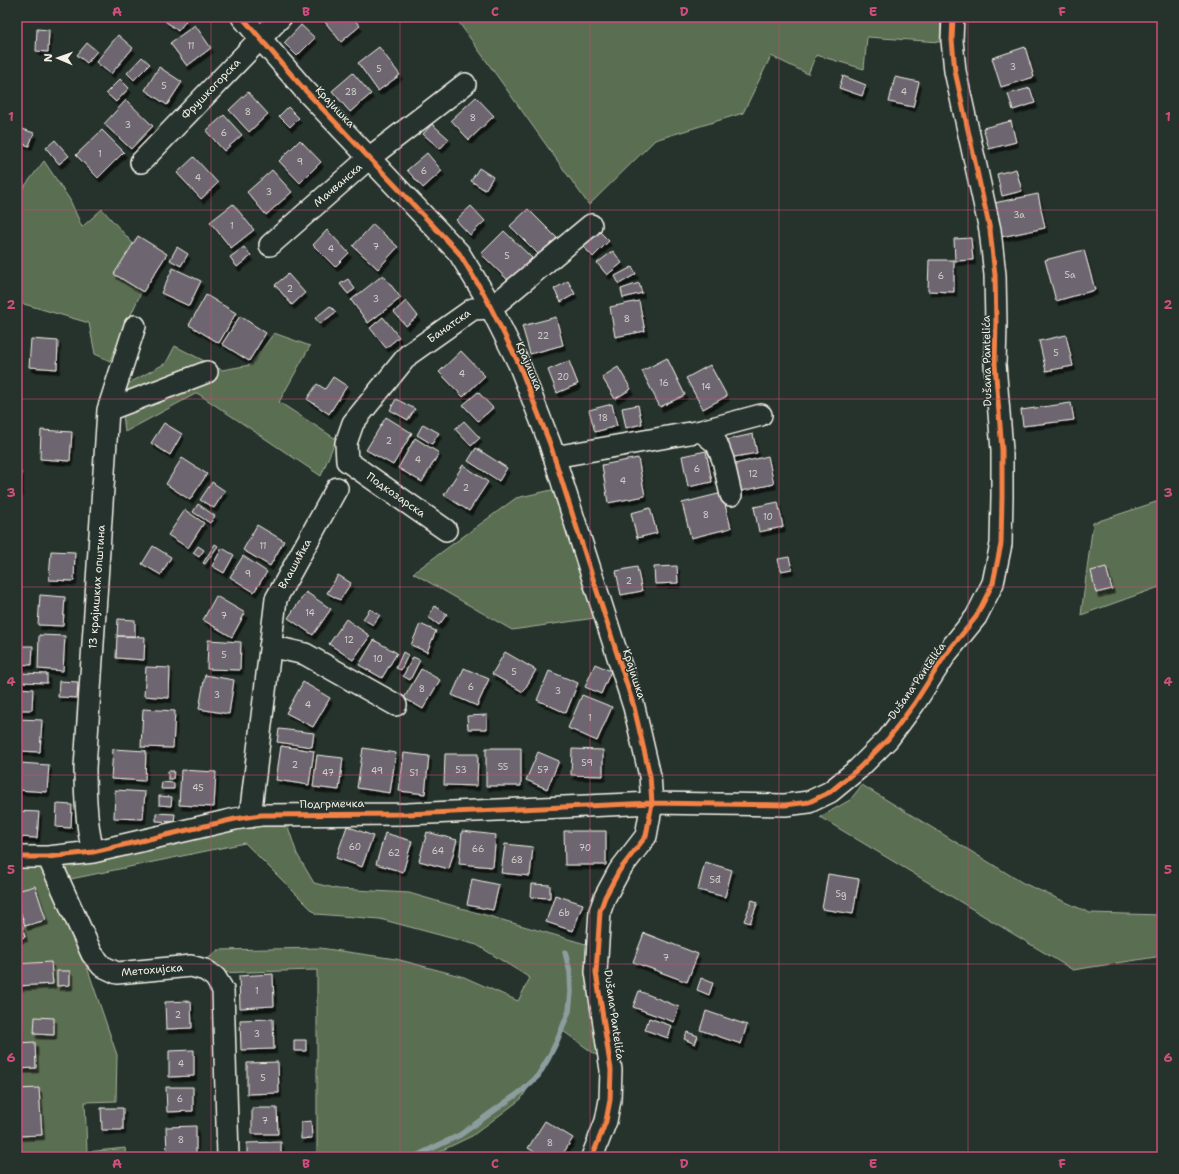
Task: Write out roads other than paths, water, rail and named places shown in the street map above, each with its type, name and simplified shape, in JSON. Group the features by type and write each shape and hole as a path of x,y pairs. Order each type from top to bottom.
{"street":[{"name":"Крајишка","path":"242,17 302,87 459,253 491,308 519,364 550,444 634,708 650,776 652,803"},
{"name":"Фрушкогорска","path":"141,162 282,17"},
{"name":"Dušana Pantelića","path":"592,1157 606,1121 610,1100 611,1070 596,972 600,911 605,897 619,871 646,836 652,803 785,805 809,802 830,792 858,769 888,739 914,704 946,654 976,617 993,583 1002,544 1002,450 995,364 995,275 990,230 955,71 952,40 953,17"},
{"name":"Мачванска","path":"270,244 369,158 465,84"},
{"path":"491,308 591,225"},
{"name":"Банатска","path":"347,461 346,443 353,423 408,355 473,308 491,308"},
{"name":"13 крајишких општина","path":"93,852 88,831 85,802 85,768 108,410 134,326"},
{"path":"108,410 207,372"},
{"path":"554,457 701,431 761,415"},
{"path":"701,431 717,444 723,460 731,495"},
{"name":"Подкозарска","path":"347,461 446,530"},
{"name":"Влашићка","path":"250,816 276,599 337,488"},
{"path":"270,646 305,654 396,705"},
{"name":"Подгрмечка","path":"17,857 48,857 93,852 250,816 407,814 652,803"},
{"name":"Метохијска","path":"48,857 92,954 102,966 117,973 191,966 205,970 215,977 223,990 228,1156"}],"waterway":[{"path":"414,1157 460,1135 523,1090 538,1076 557,1041 569,1011 571,992 570,972 565,952"}]}
